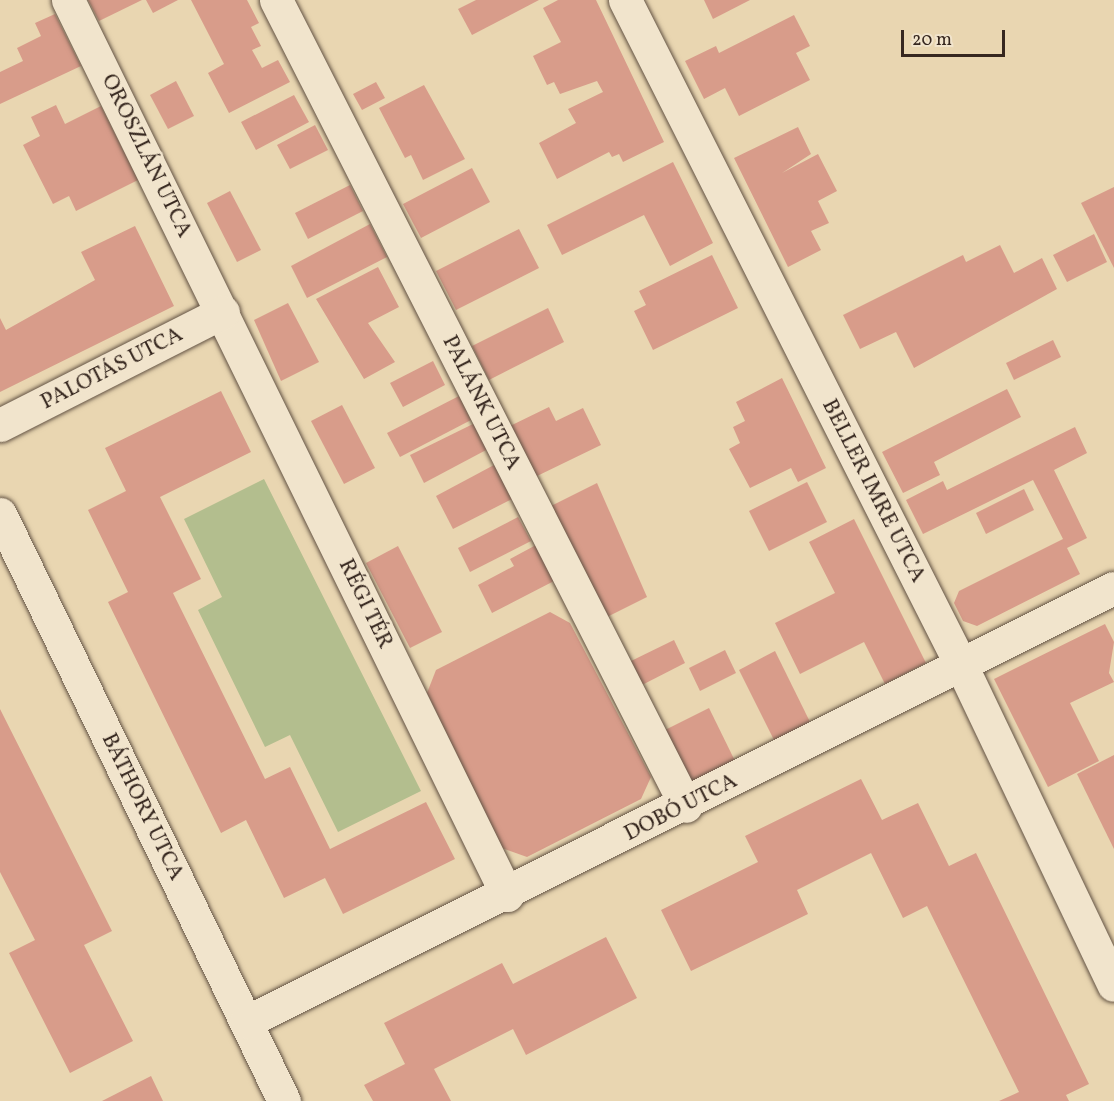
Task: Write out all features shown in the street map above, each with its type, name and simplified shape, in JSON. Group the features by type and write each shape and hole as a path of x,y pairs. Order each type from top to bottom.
{"street":[{"name":"OROSZLÁN UTCA","path":"68,0 223,312"},
{"name":"PALÁNK UTCA","path":"276,0 686,806"},
{"name":"BELLER IMRE UTCA","path":"625,0 962,667 1114,985"},
{"name":"PALOTÁS UTCA","path":"0,425 223,312"},
{"name":"RÉGI TÉR","path":"223,312 507,895"},
{"name":"BÁTHORY UTCA","path":"0,514 12,569 246,1022 284,1101"},
{"name":"DOBÓ UTCA","path":"246,1022 686,806 1114,588"}],"green space":[{"path":"264,479 421,791 338,832 290,735 265,747 198,610 222,597 184,519"}],"building":[{"path":"88,0 142,0 99,21"},
{"path":"146,0 178,0 153,13"},
{"path":"191,0 247,0 259,23 251,27 261,46 252,50 262,68 278,60 290,82 229,113 208,73 224,64"},
{"path":"476,0 539,0 472,35 458,9"},
{"path":"558,0 596,0 664,142 623,162 619,154 612,157 609,152 557,179 539,143 576,123 568,109 603,92 597,81 560,94 554,82 547,85 533,56 561,42 543,8"},
{"path":"704,0 750,0 713,19"},
{"path":"55,14 81,66 0,104 0,72 23,61 17,48 41,36 35,23"},
{"path":"794,15 810,46 796,53 810,80 739,116 725,88 704,99 685,61 716,46 719,53"},
{"path":"176,81 194,116 168,129 150,95"},
{"path":"376,82 385,98 362,110 353,94"},
{"path":"424,85 465,159 423,180 411,155 405,158 379,108"},
{"path":"294,95 309,122 256,150 241,122"},
{"path":"56,105 65,124 101,106 138,180 76,211 69,196 53,204 23,145 40,136 31,117"},
{"path":"315,125 328,150 290,169 277,145"},
{"path":"798,127 811,154 782,173 818,154 837,191 818,201 829,223 811,231 821,250 788,267 734,158"},
{"path":"673,162 713,243 670,266 644,215 562,255 547,225"},
{"path":"472,168 490,202 421,238 403,204"},
{"path":"350,185 363,211 308,239 295,213"},
{"path":"1114,187 1114,268 1081,203"},
{"path":"230,191 261,250 237,262 207,203"},
{"path":"370,224 387,257 307,298 291,266"},
{"path":"135,226 174,306 0,392 0,318 6,330 95,280 81,252"},
{"path":"519,229 539,268 456,310 436,271"},
{"path":"1094,234 1107,262 1067,282 1053,255"},
{"path":"1000,245 1014,273 1042,258 1057,289 914,368 896,332 860,349 843,315 963,255 966,262"},
{"path":"712,255 738,308 653,350 634,311 646,305 639,291"},
{"path":"378,267 399,307 368,323 395,362 364,379 316,299"},
{"path":"288,303 319,362 281,381 254,320"},
{"path":"548,308 564,342 489,380 472,346"},
{"path":"1053,340 1061,357 1014,380 1006,363"},
{"path":"433,361 445,385 403,407 390,383"},
{"path":"782,378 826,468 798,482 791,468 750,488 729,449 740,443 733,427 745,421 736,402"},
{"path":"1007,389 1021,417 934,462 940,475 903,493 882,452"},
{"path":"221,391 251,452 160,497 201,579 173,593 265,779 290,767 330,849 426,802 455,859 343,914 325,878 284,898 246,820 221,833 108,602 128,592 88,510 126,491 105,448"},
{"path":"459,396 471,420 400,457 387,433"},
{"path":"342,405 375,468 344,484 311,421"},
{"path":"549,407 556,421 583,408 601,445 535,477 510,426"},
{"path":"475,423 488,449 424,483 410,455"},
{"path":"1075,427 1087,453 1054,470 1087,538 1067,548 1080,574 977,626 963,621 954,603 959,591 1063,539 1033,480 923,534 906,500 943,481 947,490"},
{"path":"494,465 512,499 453,529 436,496"},
{"path":"807,482 827,522 769,551 749,511"},
{"path":"597,483 647,597 607,617 551,506"},
{"path":"1024,489 1034,510 986,534 976,513"},
{"path":"518,517 531,541 470,572 458,548"},
{"path":"854,519 926,663 885,684 864,642 800,674 775,623 835,593 809,542"},
{"path":"536,545 554,581 492,613 478,585 514,566 510,559"},
{"path":"398,546 442,632 410,648 366,563"},
{"path":"550,612 570,623 651,777 641,799 527,857 502,848 427,693 436,670"},
{"path":"1105,624 1114,642 1109,673 1114,682 1070,703 1099,761 1048,787 994,679"},
{"path":"674,640 685,663 642,685 631,661"},
{"path":"725,650 736,673 700,691 689,668"},
{"path":"775,651 812,726 776,744 739,670"},
{"path":"709,708 736,763 693,785 665,730"},
{"path":"0,709 112,931 84,945 133,1041 70,1073 9,953 35,940 0,872"},
{"path":"1114,755 1114,849 1077,774"},
{"path":"861,779 882,820 918,803 949,866 976,853 1089,1084 1066,1095 1069,1101 999,1101 1019,1092 927,906 903,918 871,853 797,890 808,914 691,971 661,910 758,862 745,836"},
{"path":"606,937 637,998 526,1055 513,1029 434,1069 451,1101 373,1101 364,1085 405,1064 384,1023 502,963 513,984"},
{"path":"151,1076 163,1101 102,1101"}]}
